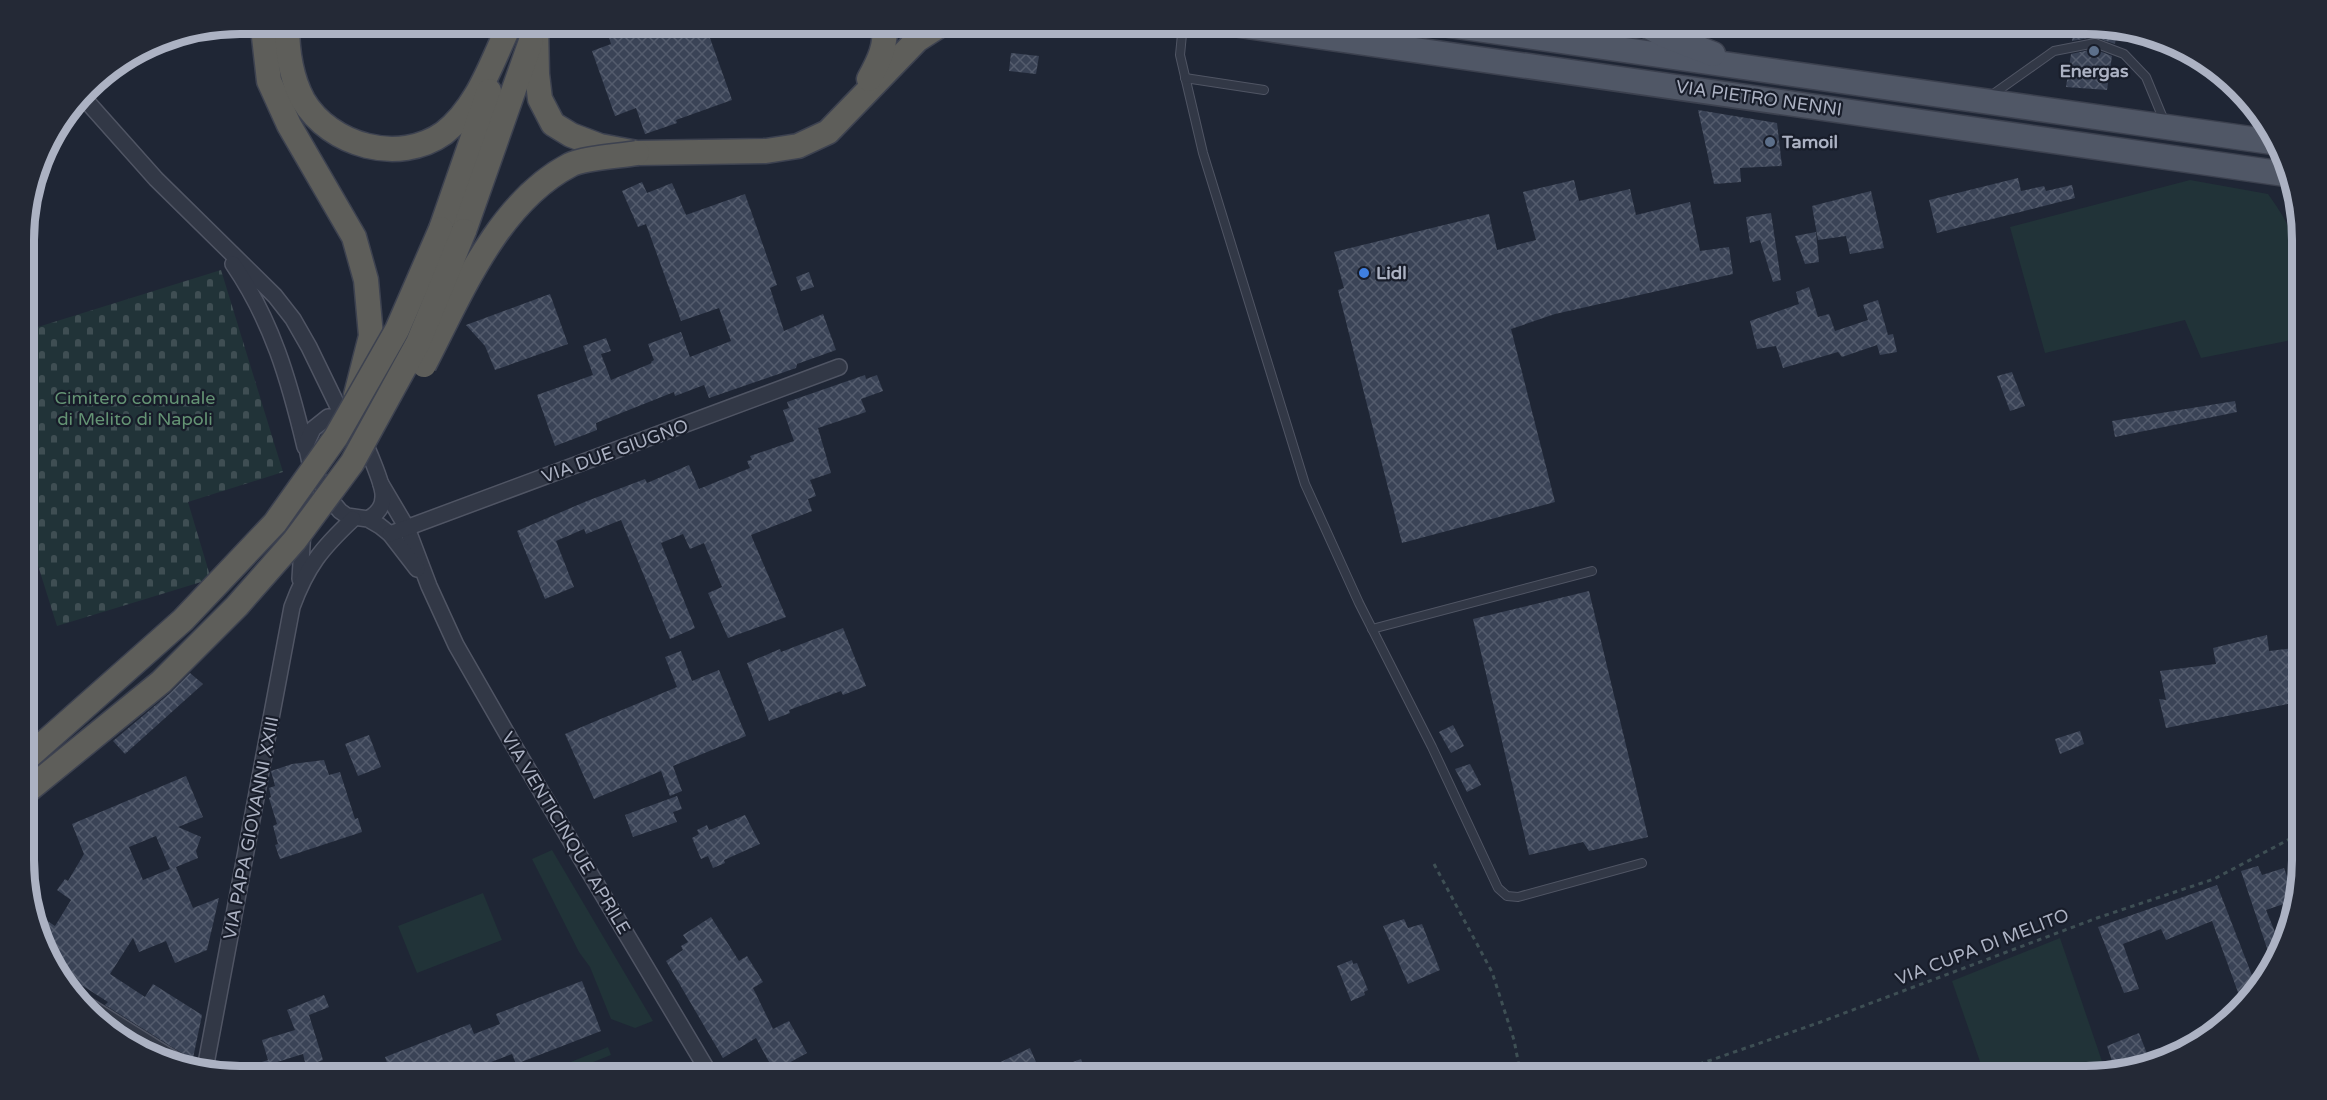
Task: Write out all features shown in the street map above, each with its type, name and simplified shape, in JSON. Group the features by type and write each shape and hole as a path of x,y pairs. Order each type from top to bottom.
{"highway":[{"path":"264,35 269,81 289,125 354,237 366,280 371,336 348,412"},
{"path":"287,35 287,52 295,81 303,100 319,121 344,138 371,147 397,149 423,144 442,133 460,118 517,35"},
{"path":"34,752 183,620 275,523 336,437 348,412 397,330 520,35"},
{"path":"351,463 418,343 464,231 521,35"},
{"path":"527,35 537,74 540,99 553,124 571,135 600,146 637,153"},
{"path":"847,114 882,53 885,35"},
{"path":"34,785 160,682 237,606 296,540 351,463 396,411 422,370 492,240 522,201 572,164 637,153 766,151 798,146 828,132 917,40 925,35"}],"main road":[{"name":"VIA PIETRO NENNI","path":"1306,34 2281,173"},
{"name":"VIA PIETRO NENNI","path":"1514,34 2267,141"},
{"path":"1663,34 1711,53 1730,65"}],"street":[{"name":"VIA PAPA GIOVANNI XXIII","path":"88,103 156,180 275,296 309,347 358,429 381,484 382,503 379,511 361,519 331,539 310,565 292,607 207,1063"},
{"name":"VIA PAPA GIOVANNI XXIII","path":"218,242 250,289 270,329 294,403 306,454 306,508 299,587"},
{"name":"VIA DUE GIUGNO","path":"390,534 839,367"},
{"path":"306,454 306,444 313,429 328,417 348,412"},
{"name":"VIA VENTICINQUE APRILE","path":"306,454 330,499 340,511 390,534 429,586"},
{"name":"VIA VENTICINQUE APRILE","path":"381,484 407,528 429,586 456,645 705,1066"},
{"path":"113,1021 147,1042"}],"lane":[{"path":"1182,34 1180,55 1203,153 1305,484 1372,629 1502,893 1506,896 1518,897 1642,863"},
{"path":"1983,101 2054,51 2095,44 2124,54 2146,77 2167,127"},
{"path":"1185,78 1263,90"},
{"path":"1372,629 1592,571"}],"path":[{"name":"VIA CUPA DI MELITO","path":"1696,1065 1818,1023 2097,918 2214,879 2292,838"},
{"path":"1434,864 1492,972 1511,1029 1519,1065"}],"green space":[{"path":"2190,180 2268,194 2292,234 2292,336 2287,341 2201,358 2185,320 2045,353 2010,227"},
{"name":"Cimitero comunale di Melito di Napoli","path":"221,270 283,472 188,502 211,579 57,626 34,554 35,328"},
{"path":"552,850 653,1021 635,1028 611,1019 590,967 579,952 532,859"},
{"path":"483,893 502,940 417,973 398,926"},
{"path":"2060,938 2103,1065 1981,1065 1952,981"},
{"path":"608,1047 611,1055 584,1066 561,1066"}],"building":[{"path":"2073,34 2116,37 2115,44 2094,37 2072,41"},
{"path":"608,35 646,35 647,38 656,35 709,35 732,100 645,134 636,108 615,116 592,51 611,44"},
{"path":"2094,49 2112,56 2107,90 2066,87 2071,54"},
{"path":"1011,53 1039,56 1036,74 1009,71"},
{"path":"1698,110 1777,123 1782,166 1740,168 1741,182 1714,184"},
{"path":"2018,178 2021,191 2044,186 2046,191 2072,185 2075,198 1937,233 1929,200"},
{"path":"1574,180 1579,201 1630,189 1636,215 1690,202 1700,251 1729,247 1733,274 1555,314 1511,329 1555,502 1402,543 1338,290 1344,288 1334,252 1489,214 1497,250 1536,240 1523,192"},
{"path":"642,182 647,193 672,183 686,215 745,194 777,285 770,288 784,331 823,314 836,350 797,364 796,368 709,398 704,385 675,396 674,392 596,423 597,430 555,446 537,395 593,375 583,346 606,338 611,351 601,354 611,380 652,363 654,360 648,344 681,332 690,357 731,341 719,308 681,321 646,224 638,227 622,191"},
{"path":"1871,191 1884,248 1850,254 1846,236 1818,240 1812,206"},
{"path":"1771,213 1781,280 1773,282 1760,240 1750,243 1746,217"},
{"path":"1816,232 1819,262 1805,264 1795,236"},
{"path":"809,272 814,287 801,291 796,277"},
{"path":"1809,287 1818,317 1829,314 1835,331 1868,320 1863,305 1878,300 1888,335 1893,334 1897,352 1880,355 1877,345 1842,357 1838,352 1783,368 1776,346 1757,349 1750,321 1799,304 1796,292"},
{"path":"550,294 568,344 495,370 485,346 466,325"},
{"path":"2012,372 2025,406 2010,411 1997,376"},
{"path":"865,375 866,379 877,375 883,391 861,399 866,412 818,428 831,473 810,480 816,496 808,499 812,511 751,535 786,617 728,638 708,593 722,587 704,543 690,549 683,534 661,543 695,628 670,639 621,520 586,534 584,529 556,541 574,587 545,599 517,531 587,501 645,479 647,483 689,465 699,489 750,468 747,461 752,460 750,456 794,441 783,410 789,408 787,402"},
{"path":"2235,401 2237,412 2115,437 2112,421"},
{"path":"1589,591 1648,837 1589,851 1583,842 1529,855 1473,619"},
{"path":"843,628 866,686 843,695 841,691 789,710 790,713 769,721 747,663 780,649 781,652"},
{"path":"2267,635 2269,651 2292,648 2292,703 2166,728 2159,699 2166,700 2160,671 2216,664 2213,648"},
{"path":"681,651 692,681 719,670 746,736 673,766 682,791 670,796 661,771 594,799 565,734 677,687 665,657"},
{"path":"190,673 203,684 125,754 113,741"},
{"path":"1453,725 1464,746 1451,753 1439,732"},
{"path":"2080,731 2084,744 2060,754 2055,739"},
{"path":"369,735 381,767 358,776 345,744"},
{"path":"324,760 329,775 340,772 355,819 358,818 362,832 280,859 275,845 278,844 273,826 277,824 269,798 271,797 269,788 275,786 271,771 292,764"},
{"path":"1470,764 1481,785 1467,792 1455,769"},
{"path":"186,776 203,817 178,827 201,837 196,851 198,858 176,867 193,908 219,898 207,950 175,963 166,941 139,952 133,938 110,974 145,997 153,984 202,1015 193,1060 105,1005 108,1002 74,980 62,962 44,919 55,926 71,900 57,890 65,879 68,881 84,854 72,824","holes":["156,836 170,869 143,880 129,847"]},
{"path":"677,796 682,809 673,812 677,822 633,837 625,815"},
{"path":"745,815 760,844 724,860 725,863 713,868 708,856 701,859 692,838 699,834 697,830 707,825 709,830"},
{"path":"2258,866 2262,875 2284,868 2291,886 2288,902 2266,910 2277,937 2269,954 2241,871"},
{"path":"2217,885 2254,980 2240,997 2212,921 2166,940 2161,929 2123,944 2139,989 2124,993 2098,927"},
{"path":"711,917 739,961 747,956 763,982 753,988 773,1029 789,1021 807,1053 784,1066 771,1066 756,1038 723,1058 666,961 683,950 681,946 688,942 683,935"},
{"path":"1404,919 1408,928 1422,924 1440,970 1408,984 1383,926"},
{"path":"1352,960 1353,964 1357,963 1368,990 1364,992 1365,995 1351,1001 1337,966"},
{"path":"582,981 601,1031 516,1064 512,1054 486,1064 487,1066 388,1066 385,1057 470,1024 474,1034 500,1024 496,1014"},
{"path":"324,995 329,1007 309,1015 323,1060 306,1066 303,1054 274,1063 275,1066 250,1066 268,1060 262,1040 295,1030 287,1010"},
{"path":"2139,1033 2148,1056 2113,1064 2107,1046"},
{"path":"1030,1048 1037,1066 993,1066"},
{"path":"1081,1059 1084,1066 1064,1066"}],"place":[{"name":"Energas","path":"2094,51"},
{"name":"Tamoil","path":"1770,142"},
{"name":"Lidl","path":"1364,273"}]}
